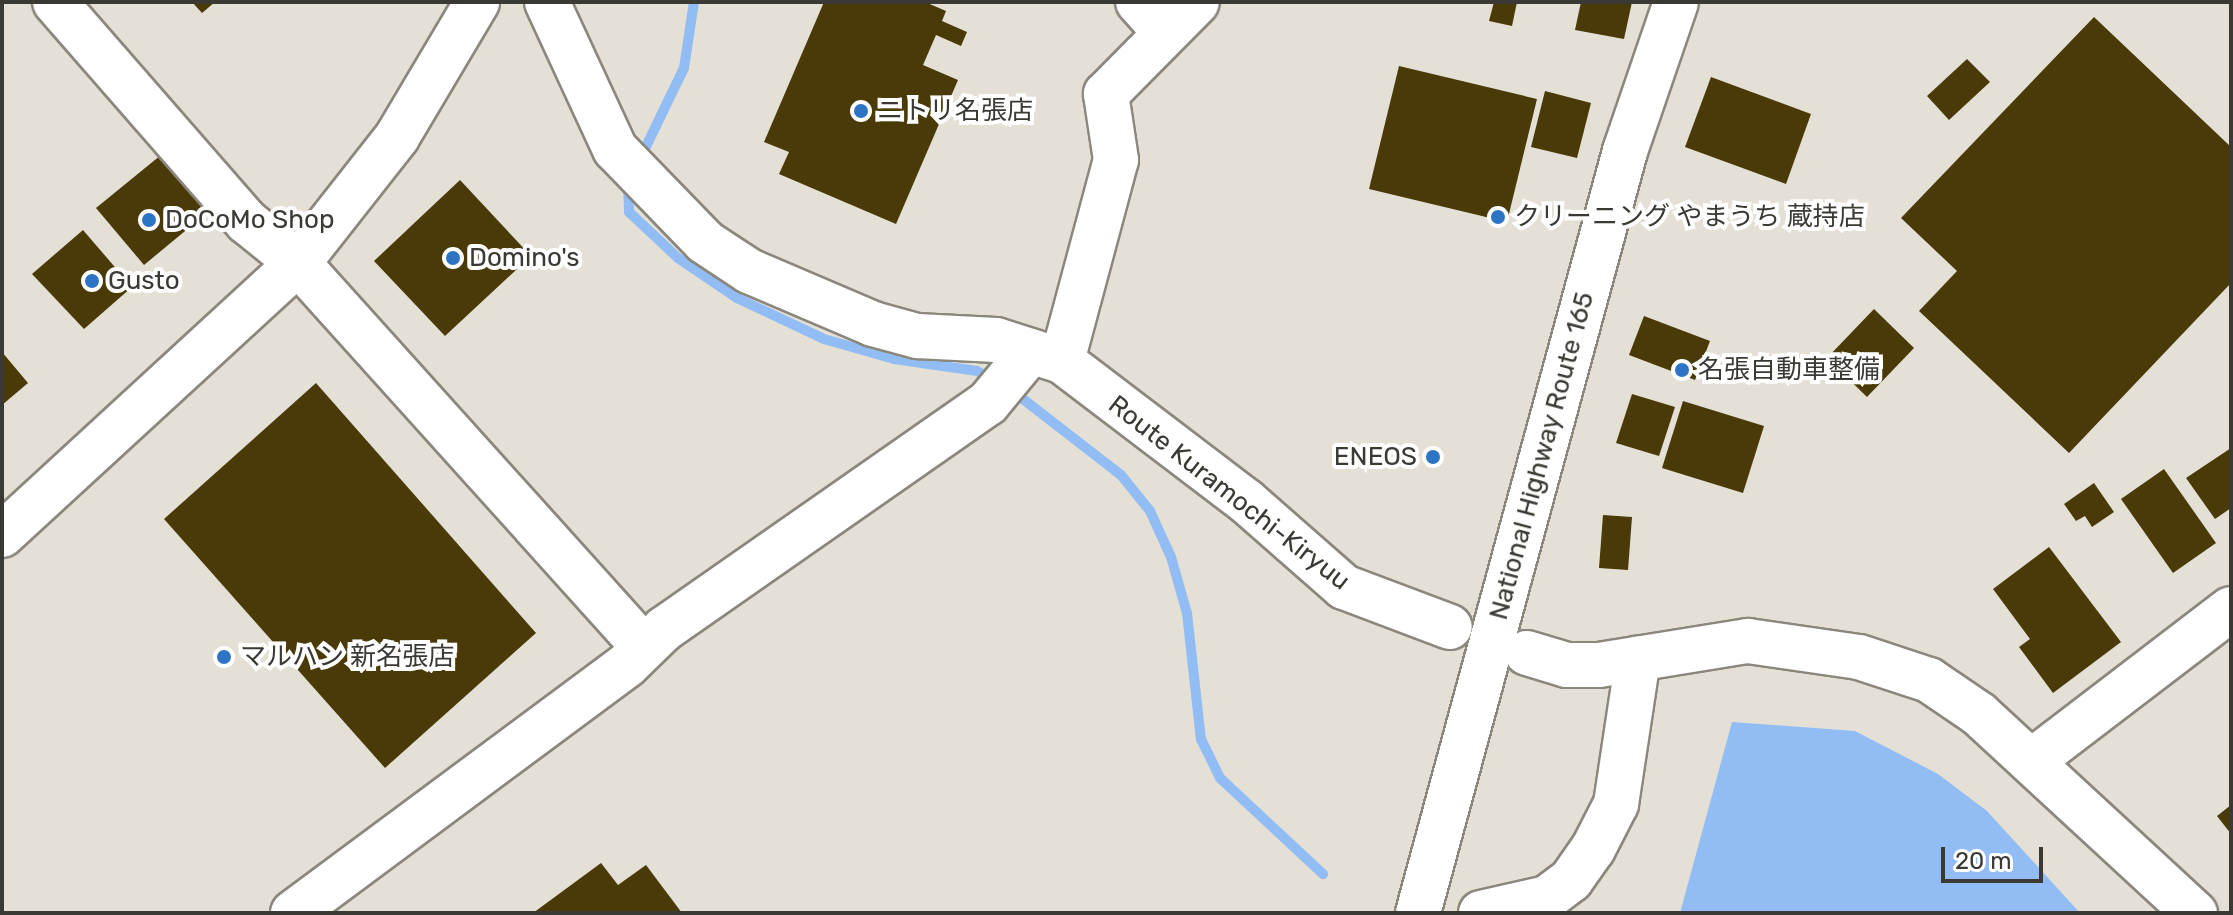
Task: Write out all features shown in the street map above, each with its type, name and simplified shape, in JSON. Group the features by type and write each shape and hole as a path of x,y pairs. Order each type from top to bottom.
{"main road":[{"path":"55,2 247,222 298,263 643,646"},
{"path":"2,535 298,263 397,137 477,2"},
{"name":"Route Kuramochi-Kiryuu","path":"547,2 615,149 705,242 749,271 873,324 917,336 996,340 1046,356 1246,501 1344,587 1450,627"},
{"path":"293,913 627,665 643,646 988,403 1046,356 1116,160 1106,94 1152,17 1197,2"},
{"name":"National Highway Route 165","path":"1419,909 1625,151 1676,2"},
{"path":"2032,761 2231,609"},
{"path":"1527,653 1567,665 1638,659 1748,641 1859,657 1929,680 1979,714 2195,913"},
{"path":"1481,913 1547,898 1571,880 1593,849 1616,804 1638,659"},
{"path":"1419,909 1467,913"}],"water":[{"path":"1732,722 1855,731 1938,774 1987,811 2080,913 1680,913"}],"building":[{"path":"192,2 215,2 202,13"},
{"name":"ニトリ名張店","path":"824,2 925,2 946,11 942,21 967,32 961,46 936,35 923,65 958,80 896,224 779,174 789,152 764,142"},
{"path":"1494,2 1517,2 1512,26 1489,21"},
{"path":"1581,2 1632,2 1624,39 1575,30"},
{"path":"2094,17 2231,147 2231,283 2069,453 1919,311 1957,271 1901,218"},
{"path":"1967,59 1990,82 1949,120 1927,96"},
{"path":"1399,66 1537,99 1507,222 1369,189"},
{"path":"1711,77 1811,114 1786,184 1685,147"},
{"path":"1545,91 1591,103 1577,158 1531,147"},
{"path":"161,155 208,212 144,265 96,208"},
{"name":"Domino's","path":"460,180 531,256 445,336 374,261"},
{"path":"83,230 132,287 84,329 32,274"},
{"path":"1874,309 1914,348 1867,397 1827,358"},
{"path":"1644,316 1710,341 1695,380 1629,355"},
{"path":"2,352 28,383 2,405"},
{"path":"316,383 536,633 385,768 164,519"},
{"path":"1632,394 1675,407 1659,456 1616,443"},
{"path":"1683,401 1764,426 1743,493 1662,468"},
{"path":"2231,448 2231,508 2215,519 2186,478"},
{"path":"2164,469 2216,543 2173,573 2121,499"},
{"path":"2094,483 2114,512 2092,527 2085,516 2076,521 2064,504"},
{"path":"1603,515 1632,517 1628,570 1599,568"},
{"path":"2049,547 2121,642 2053,693 2019,647 2030,639 1993,589"},
{"path":"2231,805 2231,834 2217,816"},
{"path":"601,863 618,885 646,865 682,913 533,913"}],"waterway":[{"path":"639,161 684,68 694,2"},
{"path":"628,182 629,212 678,258 737,298 824,339 894,359 977,371 993,380"},
{"path":"1010,389 1121,475 1150,511 1171,557 1187,613 1201,739 1220,778 1323,874"}],"place":[{"name":"ニトリ名張店","path":"861,111"},
{"name":"クリーニング やまうち 蔵持店","path":"1498,217"},
{"name":"DoCoMo Shop","path":"149,220"},
{"name":"Domino's","path":"453,258"},
{"name":"Gusto","path":"92,281"},
{"name":"名張自動車整備","path":"1682,370"},
{"name":"ENEOS","path":"1433,457"},
{"name":"マルハン 新名張店","path":"224,657"}]}
